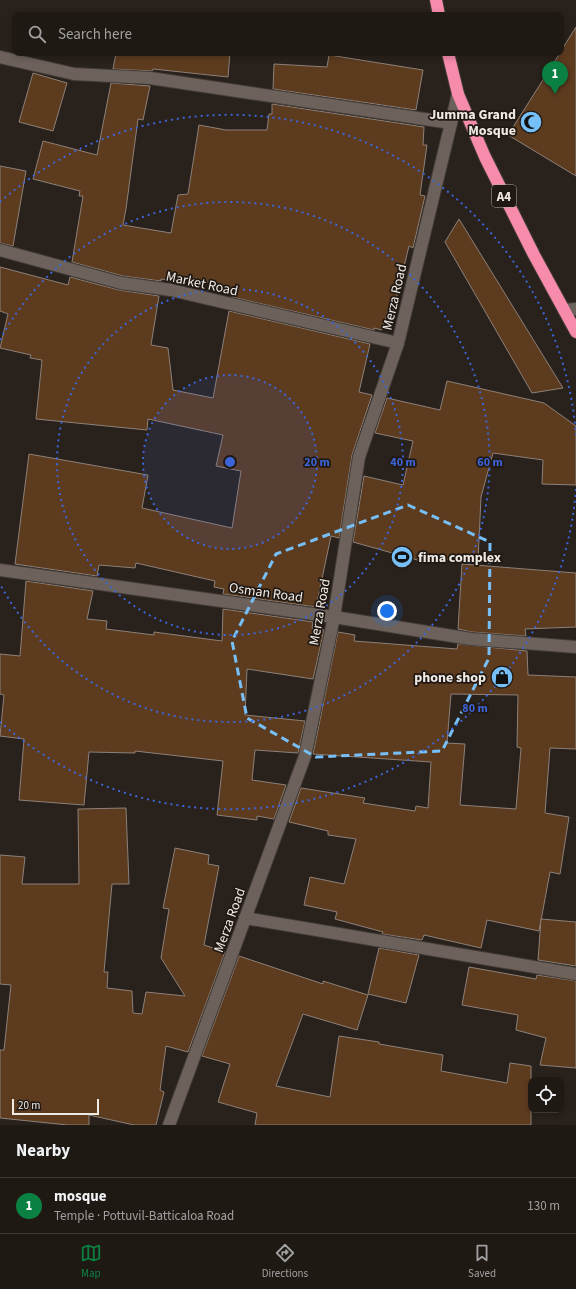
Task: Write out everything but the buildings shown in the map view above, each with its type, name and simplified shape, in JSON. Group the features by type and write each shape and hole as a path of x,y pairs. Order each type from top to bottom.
{"highway":[{"path":"436,0 438,12"},
{"name":"A4","path":"449,56 458,94 485,158 534,255 570,310 576,332"}],"street":[{"path":"0,57 74,74 150,78 451,123"},
{"name":"Merza Road","path":"170,1125 305,756 334,617 359,457 398,343 458,94"},
{"name":"Market Road","path":"0,250 121,283 170,290 398,343"},
{"name":"Osman Road","path":"0,570 334,617 471,639 576,647"},
{"path":"246,918 576,974"}],"highlighted area":[{"path":"408,505 490,542 489,658 442,751 316,757 247,718 232,641 276,554"}],"place":[{"name":"mosque","path":"555,94"},
{"name":"Jumma Grand Mosque","path":"531,122"},
{"name":"fima complex","path":"402,557"},
{"name":"phone shop","path":"502,677"}]}
